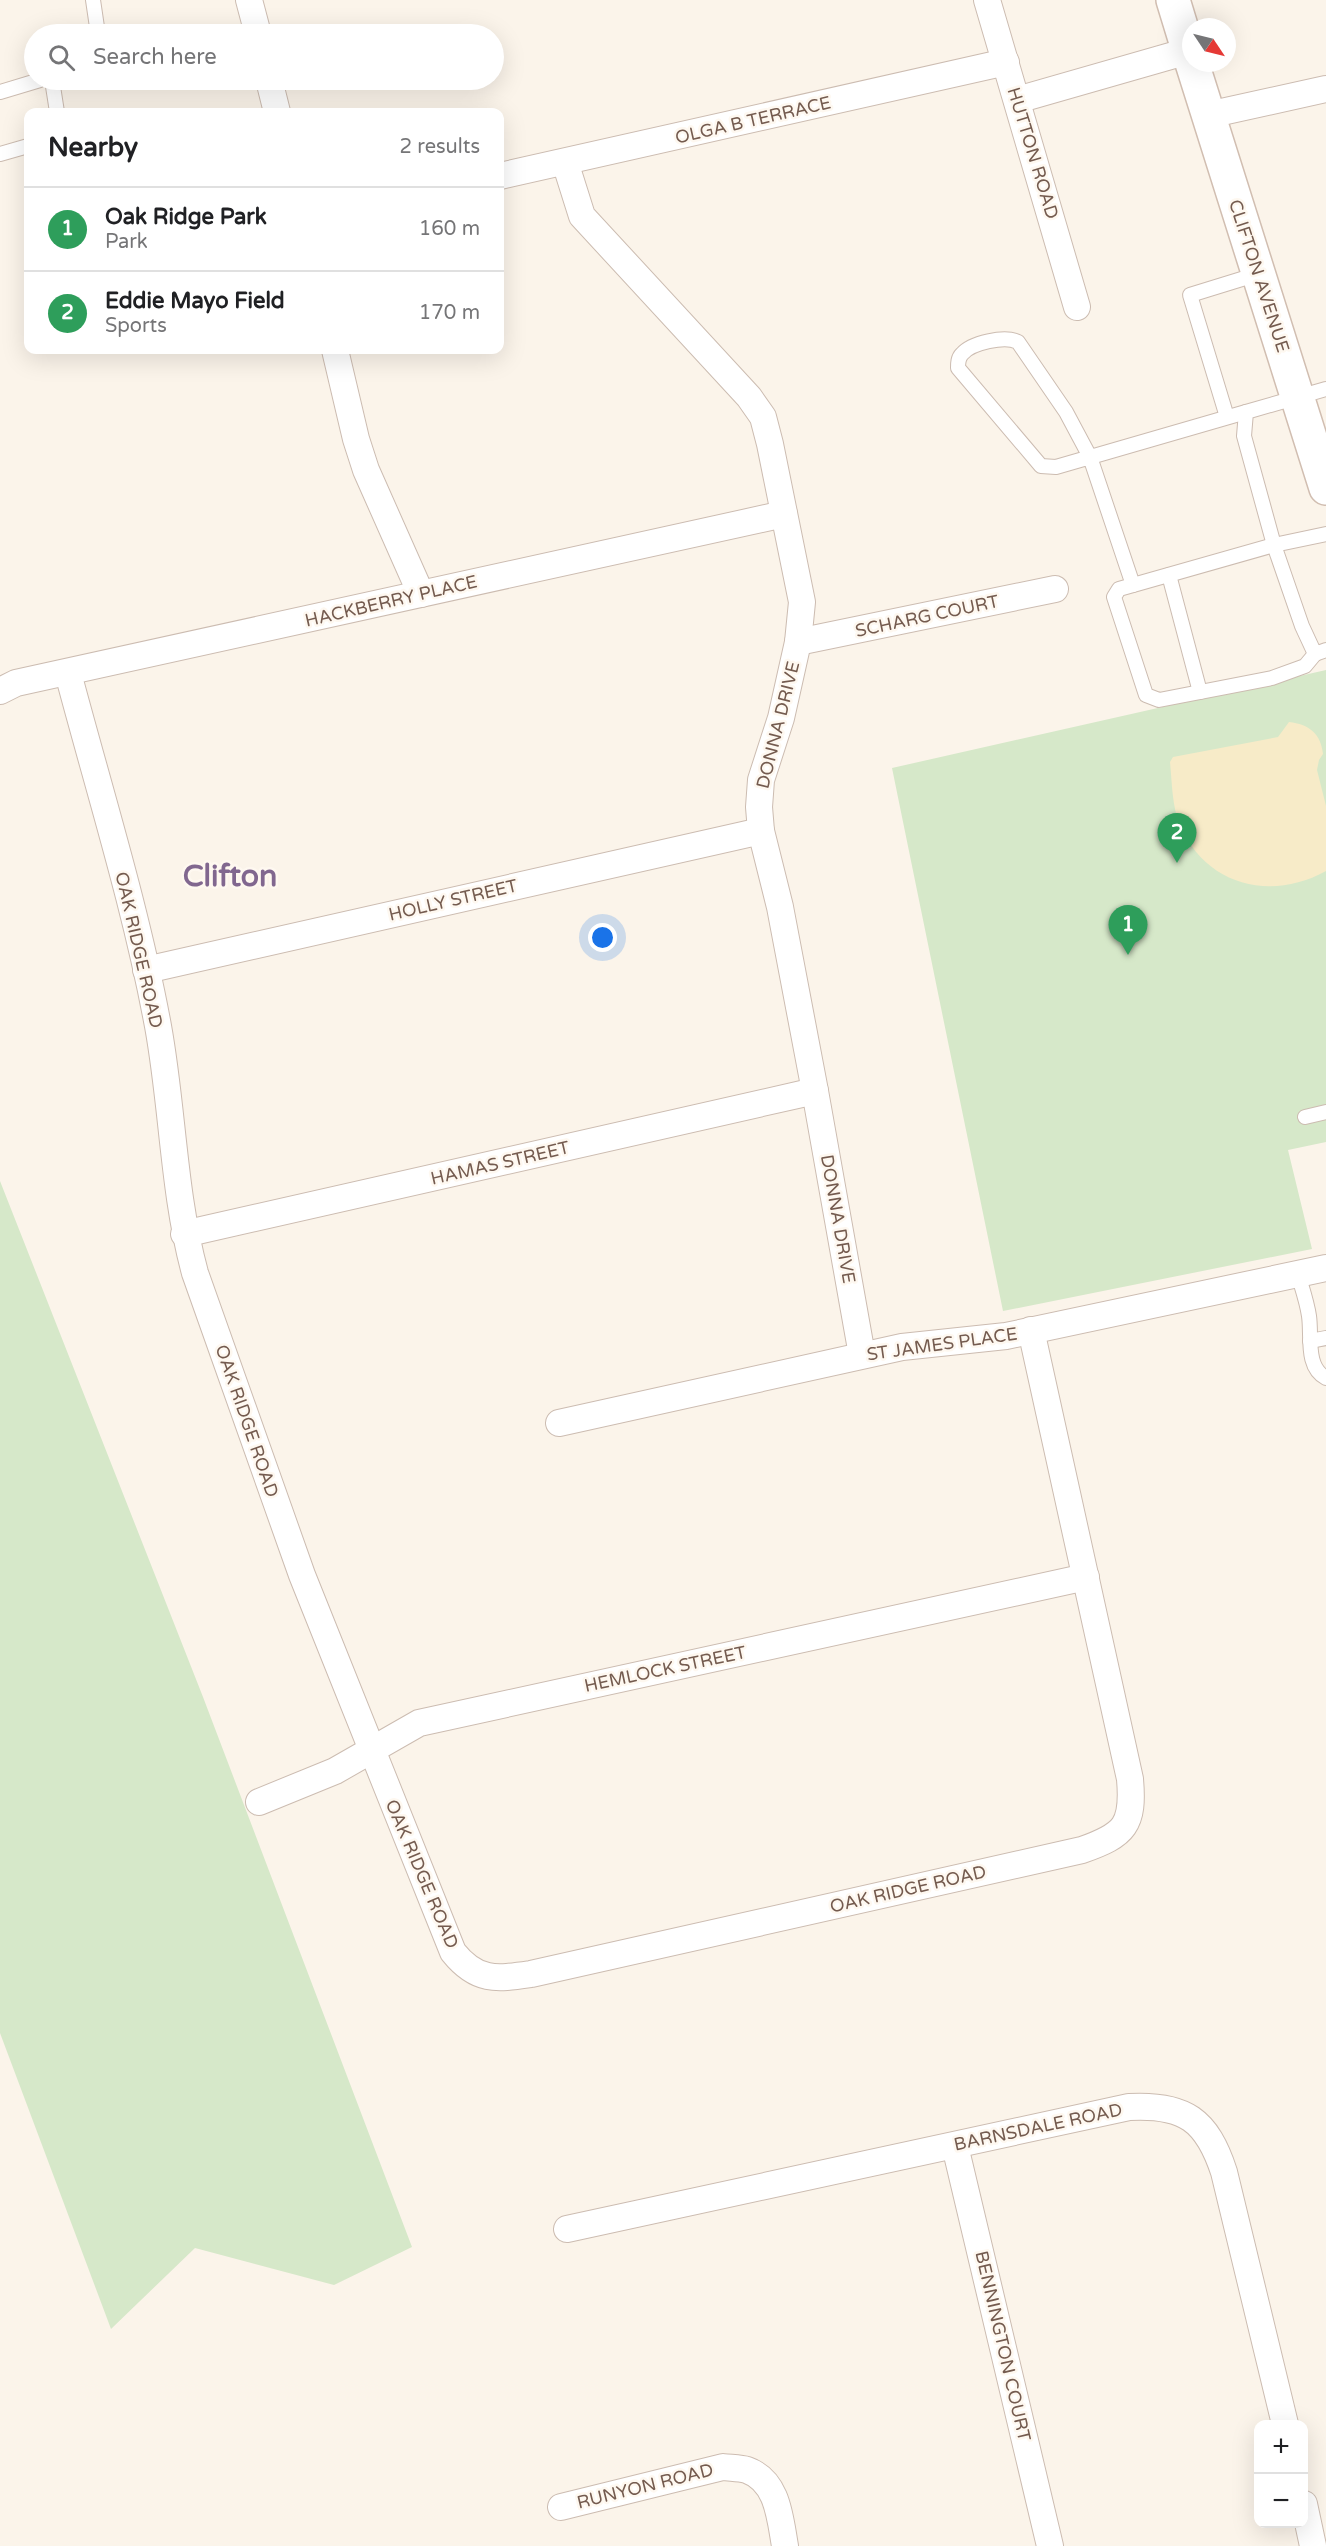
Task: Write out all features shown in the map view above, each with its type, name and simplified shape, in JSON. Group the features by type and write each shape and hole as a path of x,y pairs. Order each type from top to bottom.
{"main road":[{"name":"CLIFTON AVENUE","path":"1173,0 1182,31"},
{"name":"CLIFTON AVENUE","path":"1194,72 1258,274 1312,393 1323,469"}],"street":[{"path":"249,0 255,24"},
{"name":"HUTTON ROAD","path":"987,0 1077,307"},
{"path":"1017,100 1182,60"},
{"name":"OLGA B TERRACE","path":"504,175 1006,62"},
{"path":"1208,115 1326,89"},
{"path":"272,90 276,108"},
{"name":"DONNA DRIVE","path":"565,162 582,216 749,397 762,417 802,602 798,642 781,718 761,780 759,807 761,831 780,906 862,1355"},
{"path":"336,354 356,439 366,470 421,594"},
{"name":"HACKBERRY PLACE","path":"0,691 16,683 784,514"},
{"name":"SCHARG COURT","path":"798,642 1055,589"},
{"name":"OAK RIDGE ROAD","path":"68,673 146,970 158,1027 184,1234 195,1273 302,1575 453,1952 465,1967 480,1976 502,1978 531,1974 1082,1850 1102,1843 1123,1829 1132,1807 1130,1779 1031,1330"},
{"name":"HOLLY STREET","path":"146,970 761,831"},
{"name":"HAMAS STREET","path":"184,1234 815,1091"},
{"name":"ST JAMES PLACE","path":"559,1422 862,1355 902,1347 1006,1336 1326,1268"},
{"name":"HEMLOCK STREET","path":"259,1802 335,1771 419,1724 1086,1577"},
{"name":"BARNSDALE ROAD","path":"567,2229 1129,2107 1152,2106 1178,2111 1201,2126 1216,2147 1284,2420"},
{"name":"BENNINGTON COURT","path":"955,2145 1050,2546"},
{"name":"RUNYON ROAD","path":"561,2507 723,2467 747,2470 763,2480 776,2499 785,2546"},
{"path":"1308,2523 1313,2546"}],"lane":[{"path":"93,0 97,24"},
{"path":"0,92 24,85"},
{"path":"54,90 56,108"},
{"path":"0,154 24,147"},
{"path":"1227,417 1190,295 1258,274"},
{"path":"1133,585 1090,457 1066,412 1018,342 1011,339 971,347 958,360 958,368 1041,466 1056,467 1090,457 1227,417 1312,393"},
{"path":"1246,412 1244,436 1274,545 1302,626 1320,652 1305,666 1272,678 1159,700 1146,695 1114,597 1119,589 1274,545 1326,534"},
{"path":"1169,574 1200,692"},
{"path":"1305,1117 1326,1112"},
{"path":"1298,1274 1309,1317 1311,1348 1316,1370 1326,1378"},
{"path":"1311,1348 1326,1338"}],"green space":[{"path":"1326,670 1326,1142 1288,1150 1312,1249 1003,1311 892,768"},
{"path":"0,1181 203,1697 412,2247 334,2285 195,2248 111,2329 0,2033"}],"sand":[{"path":"1289,722 1313,731 1322,747 1323,754 1317,770 1326,806 1326,871 1305,880 1283,885 1262,886 1241,882 1222,874 1205,862 1191,845 1175,810 1170,762 1173,757 1278,737"}],"place":[{"name":"Eddie Mayo Field","path":"1177,863"},
{"name":"Oak Ridge Park","path":"1128,955"}],"district":[{"name":"Clifton","path":"230,876"}]}
